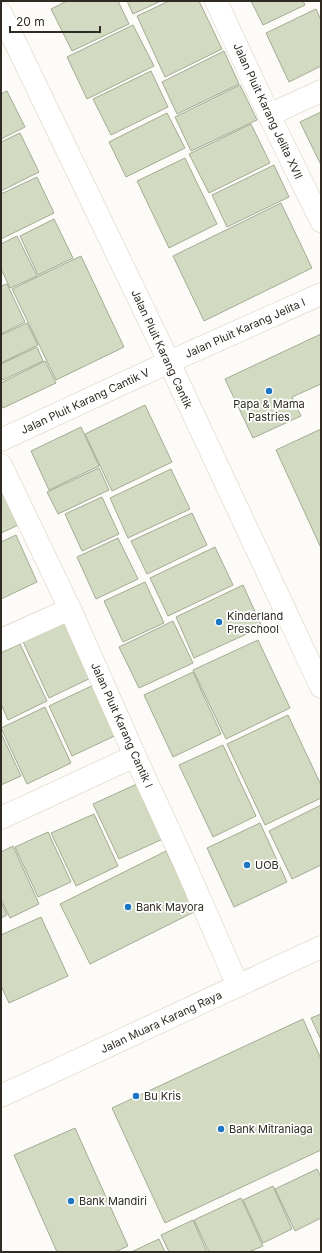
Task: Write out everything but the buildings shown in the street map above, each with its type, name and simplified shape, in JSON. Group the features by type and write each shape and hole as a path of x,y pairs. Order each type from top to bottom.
{"street":[{"name":"Jalan Pluit Karang Jelita XVII","path":"216,1 269,115 321,221"},
{"name":"Jalan Pluit Karang Cantik","path":"1,13 169,362 321,687"},
{"path":"269,115 321,91"},
{"name":"Jalan Pluit Karang Jelita I","path":"169,362 321,294"},
{"name":"Jalan Pluit Karang Cantik V","path":"1,440 169,362"},
{"name":"Jalan Pluit Karang Cantik I","path":"1,465 70,609 238,986"},
{"path":"1,640 70,609"},
{"path":"1,818 135,756"},
{"name":"Jalan Muara Karang Raya","path":"1,1096 321,947"}],"place":[{"name":"Papa & Mama Pastries","path":"269,391"},
{"name":"Kinderland Preschool","path":"219,622"},
{"name":"UOB","path":"247,865"},
{"name":"Bank Mayora","path":"128,907"},
{"name":"Bu Kris","path":"136,1096"},
{"name":"Bank Mitraniaga","path":"221,1129"},
{"name":"Bank Mandiri","path":"71,1201"}]}
